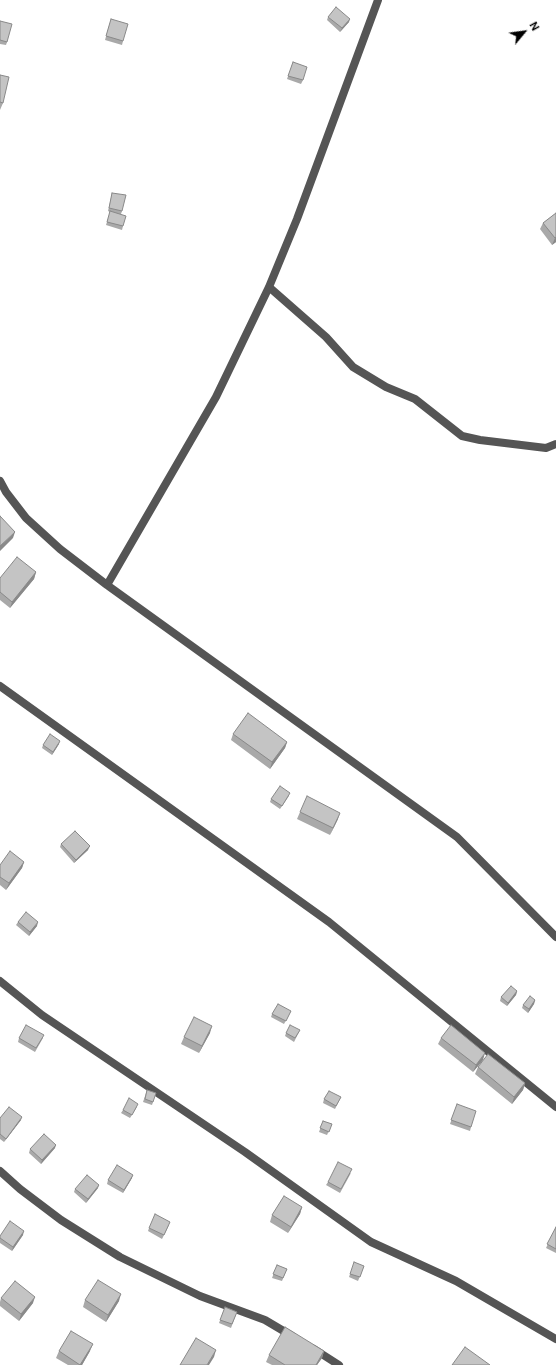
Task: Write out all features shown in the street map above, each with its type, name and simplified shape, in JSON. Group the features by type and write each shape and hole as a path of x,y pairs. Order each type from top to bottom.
{"street":[{"path":"107,585 216,397 269,287 297,219 378,0"},
{"path":"269,287 326,337 353,367 386,387 415,399 462,436 480,440 546,448 556,444"},
{"path":"0,481 6,492 26,518 60,549 107,585 457,837 556,937"},
{"path":"0,686 328,922 556,1108"},
{"path":"0,981 48,1019 245,1152 371,1242 456,1282 556,1339"},
{"path":"0,1171 20,1189 62,1220 120,1257 200,1296 265,1320 339,1365"}],"building":[{"path":"336,7 350,19 342,28 328,17"},
{"path":"111,19 128,24 123,41 106,36"},
{"path":"0,21 12,24 7,42 0,40"},
{"path":"293,62 307,67 303,80 288,76"},
{"path":"0,75 9,77 3,103 0,102"},
{"path":"112,193 126,195 122,211 109,208"},
{"path":"110,211 126,216 123,226 107,222"},
{"path":"556,213 556,237 555,238 543,223"},
{"path":"0,516 15,532 0,546"},
{"path":"17,557 36,572 12,602 0,592 0,578"},
{"path":"248,713 287,742 272,762 233,734"},
{"path":"50,734 60,741 53,752 43,745"},
{"path":"280,786 290,793 282,806 271,799"},
{"path":"307,796 340,813 333,828 300,812"},
{"path":"75,831 90,846 76,860 61,844"},
{"path":"10,851 24,862 9,883 0,877 0,865"},
{"path":"26,912 38,922 30,932 18,922"},
{"path":"511,986 517,991 508,1003 501,997"},
{"path":"530,996 535,1000 529,1009 523,1005"},
{"path":"278,1004 291,1011 286,1021 272,1014"},
{"path":"194,1017 212,1026 202,1046 184,1037"},
{"path":"26,1025 44,1035 36,1048 19,1038"},
{"path":"290,1025 300,1030 295,1038 286,1033"},
{"path":"451,1025 485,1053 476,1065 441,1038"},
{"path":"488,1054 525,1083 514,1097 478,1067"},
{"path":"147,1090 156,1093 153,1102 145,1099"},
{"path":"329,1091 341,1097 336,1106 324,1099"},
{"path":"129,1098 138,1104 132,1115 123,1110"},
{"path":"457,1104 476,1111 471,1127 451,1120"},
{"path":"9,1107 22,1117 6,1139 0,1134 0,1118"},
{"path":"323,1121 332,1124 329,1132 320,1128"},
{"path":"44,1134 56,1145 42,1160 30,1149"},
{"path":"338,1162 352,1169 341,1189 328,1182"},
{"path":"117,1165 133,1175 124,1190 108,1180"},
{"path":"87,1175 99,1185 88,1199 75,1189"},
{"path":"284,1196 302,1207 291,1227 272,1215"},
{"path":"155,1214 170,1222 164,1235 149,1228"},
{"path":"10,1221 24,1231 13,1247 0,1238"},
{"path":"556,1227 556,1249 547,1244"},
{"path":"354,1262 364,1266 360,1277 350,1274"},
{"path":"277,1265 287,1269 283,1278 273,1274"},
{"path":"98,1280 121,1294 108,1315 85,1300"},
{"path":"15,1281 35,1297 21,1314 1,1298"},
{"path":"225,1307 237,1312 232,1324 220,1320"},
{"path":"285,1327 324,1351 316,1365 285,1365 269,1355"},
{"path":"71,1331 93,1344 80,1365 59,1351"},
{"path":"196,1338 216,1350 207,1365 180,1365"},
{"path":"465,1347 490,1365 452,1365"}]}
